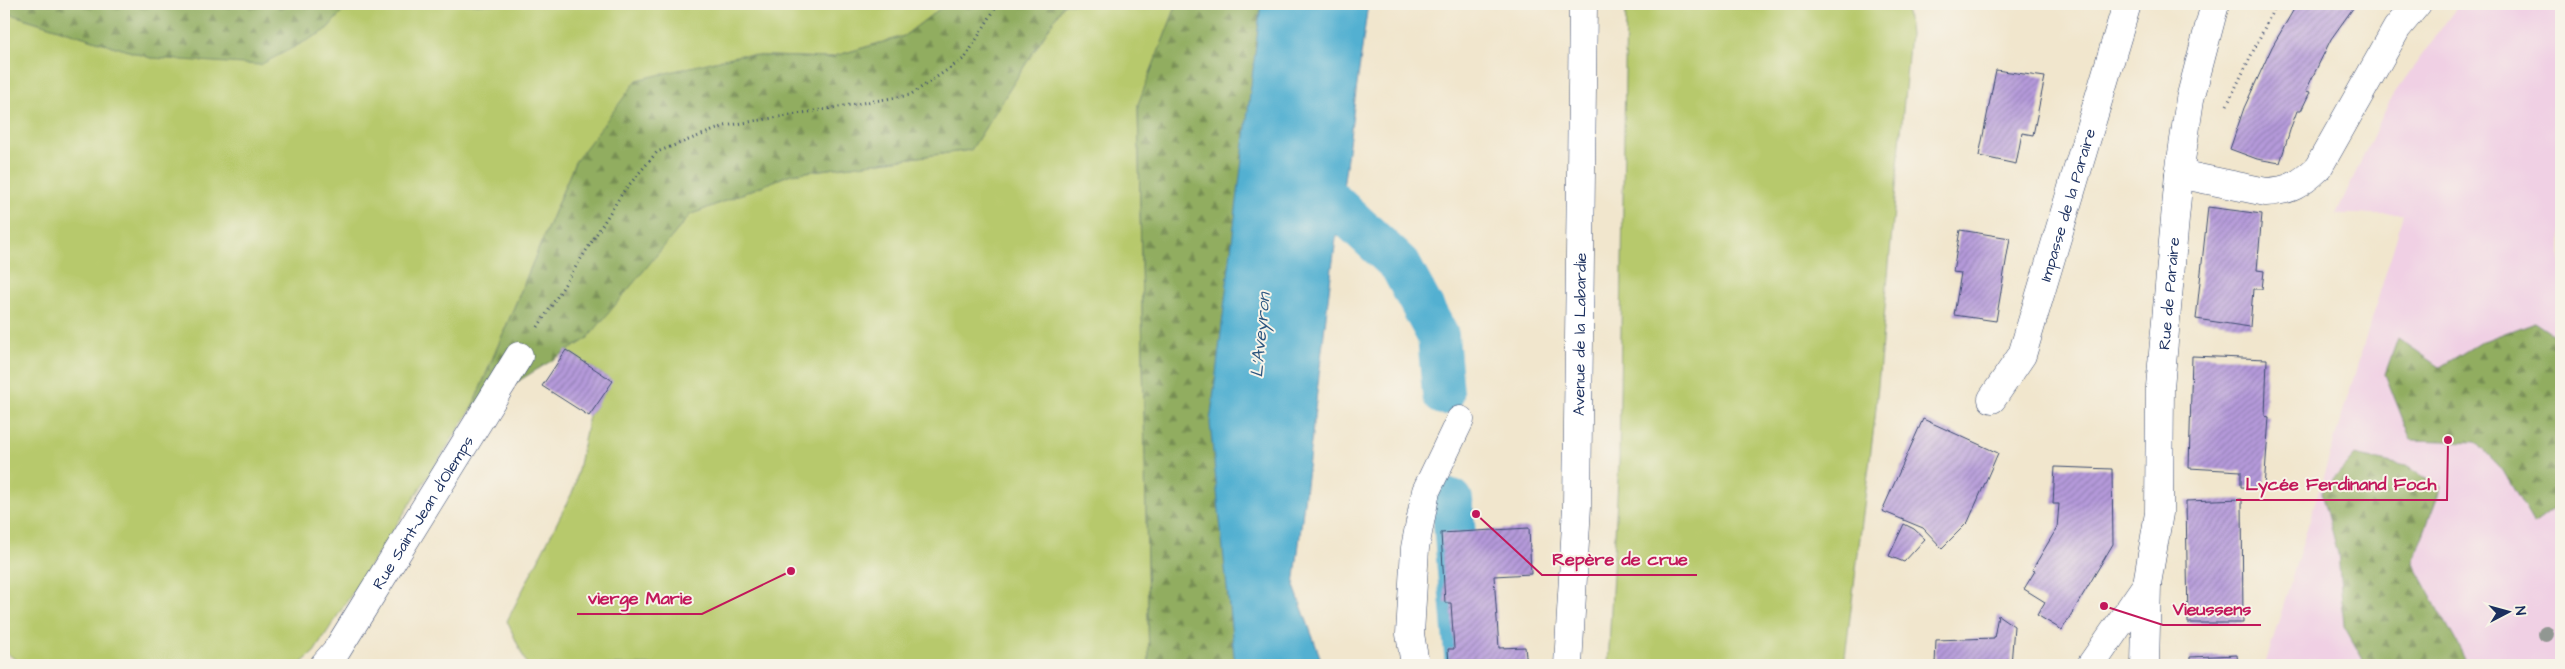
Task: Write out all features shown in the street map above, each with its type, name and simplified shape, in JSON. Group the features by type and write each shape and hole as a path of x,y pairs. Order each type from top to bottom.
{"street":[{"name":"Avenue de la Labardie","path":"1568,665 1577,506 1583,4"},
{"name":"Impasse de la Paraire","path":"1992,399 2022,355 2127,4"},
{"name":"Rue de Paraire","path":"2145,665 2146,584 2159,513 2160,387 2179,174 2190,99 2216,4"},
{"path":"2179,174 2266,192 2280,191 2302,183 2318,168 2397,28 2418,4"},
{"name":"Rue Saint-Jean d'Olemps","path":"324,665 337,650 519,356"},
{"path":"1414,658 1410,634 1415,548 1424,501 1426,492 1460,420"},
{"name":"Rue de Paraire","path":"2091,665 2146,584"}],"path":[{"path":"519,356 623,192 656,152 725,126 910,95 964,58 998,4"},
{"path":"2226,110 2276,4"}],"shaded area":[{"path":"2459,4 2561,4 2561,665 2265,665 2404,214 2336,214 2391,98"}],"green space":[{"path":"4,4 349,4 325,31 260,65 151,58 4,12"},
{"path":"349,4 946,4 904,36 828,58 740,55 575,162 471,410 314,652 299,665 23,665 4,651 4,12 151,58 325,31"},
{"path":"946,4 1064,4 971,150 791,174 690,215 587,339 471,410 575,162 637,80 740,55 828,58 904,36"},
{"path":"1064,4 1177,4 1138,105 1149,665 527,665 507,621 574,489 589,416 612,381 566,350 587,338 690,215 791,174 971,150"},
{"path":"1177,4 1350,4 1246,665 1149,665 1138,104"},
{"path":"1626,4 1906,4 1910,34 1875,418 1844,665 1608,665 1619,461"},
{"path":"2534,322 2561,340 2561,503 2534,524 2502,469 2476,442 2411,440 2385,374 2398,338 2440,367 2481,342"},
{"path":"2355,455 2406,466 2441,487 2413,562 2466,660 2472,665 2366,665 2344,626 2338,554 2322,492"}],"water":[{"name":"L'Aveyron","path":"1261,4 1368,4 1330,283 1294,586 1323,665 1235,665 1210,423"}],"building":[{"path":"2297,4 2356,4 2331,39 2313,76 2306,91 2310,92 2301,111 2297,111 2280,163 2257,159 2230,149 2244,108 2272,47"},
{"path":"1996,70 2045,77 2033,135 2022,133 2016,164 1979,156"},
{"path":"2208,207 2262,214 2257,270 2264,271 2262,289 2253,289 2250,327 2196,319"},
{"path":"1960,230 2010,238 1996,321 1954,315 1961,273 1953,272"},
{"path":"566,350 613,381 589,416 542,386"},
{"path":"2192,356 2267,359 2265,416 2269,417 2264,488 2241,487 2241,471 2189,468"},
{"path":"1923,419 1998,453 1968,522 1942,548 1923,528 1882,511"},
{"path":"2055,467 2112,469 2113,544 2062,630 2037,615 2045,602 2024,589 2035,571 2032,570 2057,528 2059,504 2053,504"},
{"path":"2242,499 2243,623 2188,623 2186,501"},
{"path":"1904,524 1914,529 1925,539 1904,562 1889,556"},
{"path":"1529,528 1531,574 1494,576 1499,648 1525,647 1527,665 1449,665 1448,649 1454,649 1451,603 1445,603 1441,533"},
{"path":"1998,615 2014,626 2011,665 1935,665 1936,640 1994,638"},
{"path":"2237,655 2238,665 2190,665 2190,657"}],"waterway":[{"path":"1297,169 1400,265 1438,336 1443,394"},
{"path":"1452,500 1466,665"}],"place":[{"name":"Lycée Ferdinand Foch","path":"2448,440"},
{"name":"Repère de crue","path":"1476,514"},
{"name":"vierge Marie","path":"791,571"},
{"name":"Vieussens","path":"2104,606"}]}
